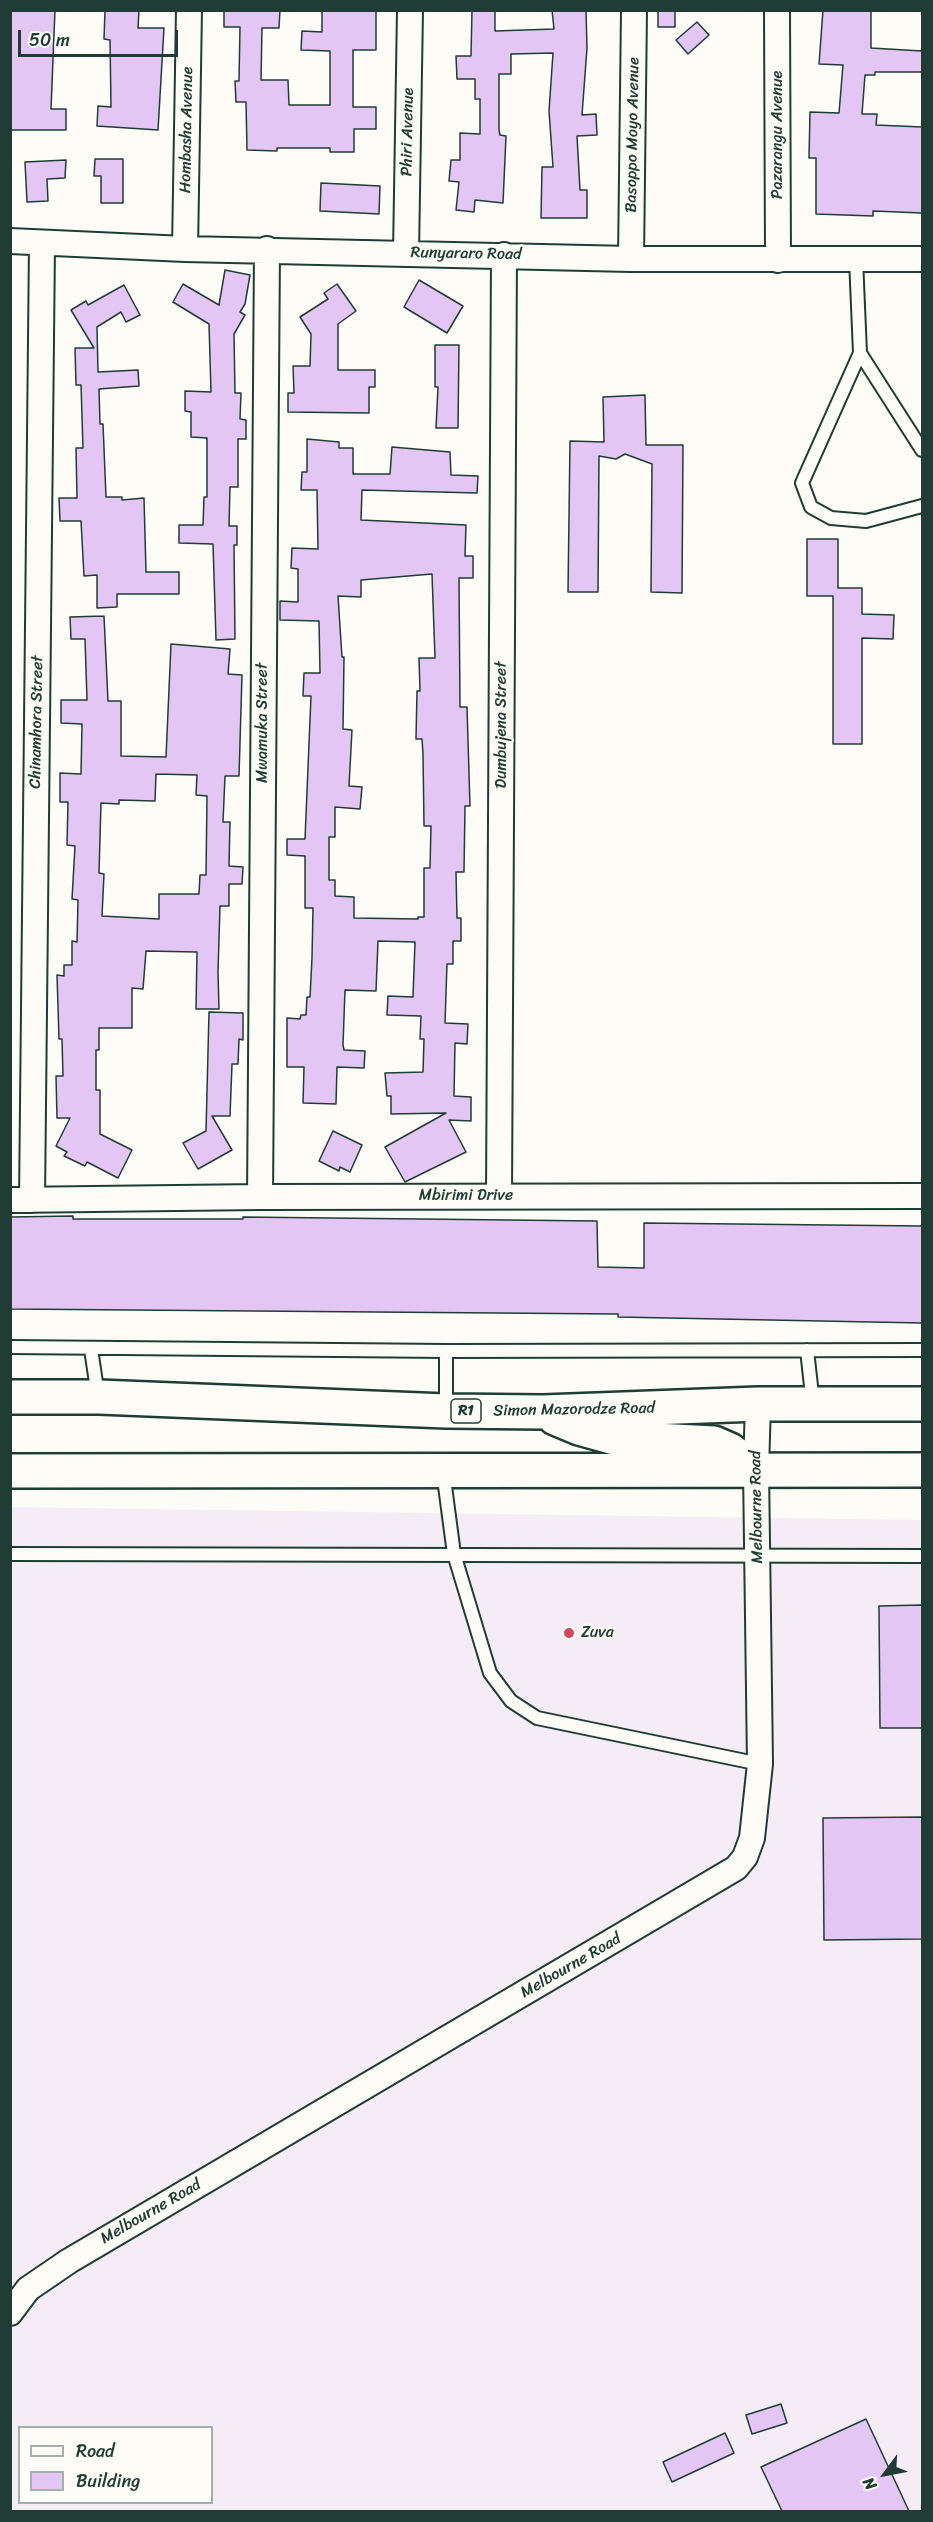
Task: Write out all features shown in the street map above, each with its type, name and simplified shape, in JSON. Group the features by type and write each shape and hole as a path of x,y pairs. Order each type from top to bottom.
{"highway":[{"name":"Simon Mazorodze Road","path":"10,1397 99,1397 446,1411 543,1412 758,1404 922,1404"},
{"path":"543,1412 579,1428 615,1438 714,1443 730,1450 756,1469"},
{"path":"10,1471 922,1470"}],"street":[{"name":"Hombasha Avenue","path":"185,249 189,10"},
{"name":"Phiri Avenue","path":"406,253 410,10"},
{"name":"Basoppo Moyo Avenue","path":"631,259 634,10"},
{"name":"Pazarangu Avenue","path":"777,10 778,260"},
{"name":"Runyararo Road","path":"10,240 42,244 185,249 267,249 631,259 922,259"},
{"name":"Chinamhora Street","path":"21,1200 42,244"},
{"name":"Mwamuka Street","path":"260,1197 267,249"},
{"name":"Dumbujena Street","path":"499,1196 504,255"},
{"name":"Mbirimi Drive","path":"21,1200 260,1197 922,1196"},
{"name":"Melbourne Road","path":"10,2313 28,2289 69,2261 736,1868 745,1857 752,1838 760,1764 756,1469 758,1404"}],"lane":[{"path":"856,259 860,353 801,483 811,507 831,518 866,521 922,506"},
{"path":"860,353 922,450"},
{"path":"10,1347 446,1351 922,1350"},
{"path":"92,1349 99,1397"},
{"path":"807,1350 813,1405"},
{"path":"446,1351 446,1411"},
{"path":"443,1470 454,1554 490,1673 511,1701 537,1718 760,1764"},
{"path":"10,1554 922,1556"}],"shaded area":[{"path":"11,1507 922,1520 922,2511 11,2512"}],"building":[{"path":"11,10 55,10 51,109 66,109 66,130 10,130"},
{"path":"105,10 139,10 138,28 164,28 158,130 97,126 98,106 111,107 110,40 104,39"},
{"path":"224,10 280,10 279,28 262,28 261,80 288,80 289,105 330,105 330,51 301,50 302,31 322,32 322,10 376,10 376,50 353,50 353,107 376,107 376,129 354,129 354,152 330,152 330,148 247,150 246,102 236,102 235,81 239,81 240,27 224,27"},
{"path":"472,10 495,10 495,31 554,29 552,10 586,10 587,48 582,115 596,114 597,135 577,136 580,190 587,190 587,218 541,218 542,167 553,167 549,111 553,53 511,54 511,74 499,74 499,130 500,135 506,136 503,203 475,200 474,212 456,210 459,182 449,181 451,160 460,160 460,133 480,134 480,99 475,99 475,79 457,79 456,56 471,56"},
{"path":"658,10 675,10 675,27 658,27"},
{"path":"823,10 871,10 871,48 922,51 922,72 875,72 875,75 865,75 862,114 877,114 876,125 922,127 922,213 873,211 873,216 816,214 816,158 809,158 810,112 839,113 843,65 819,64"},
{"path":"697,22 709,35 688,54 676,40"},
{"path":"95,159 123,159 123,203 101,203 101,176 94,176"},
{"path":"66,160 65,178 47,179 48,201 27,202 25,162"},
{"path":"321,183 380,186 379,214 320,211"},
{"path":"225,270 250,275 245,304 240,312 245,315 234,334 235,393 241,393 240,419 246,420 246,439 238,439 238,487 230,487 229,526 237,526 237,545 234,545 235,639 216,640 213,544 179,543 179,525 203,525 204,497 207,497 207,438 191,437 191,412 185,411 185,391 211,392 209,324 173,302 183,284 219,305"},
{"path":"419,280 463,306 447,333 404,307"},
{"path":"337,284 356,311 338,324 338,370 375,370 375,387 369,387 369,413 288,412 288,393 294,393 293,366 310,366 311,334 300,317 328,299 324,293"},
{"path":"124,285 140,315 126,322 121,312 97,327 98,372 138,370 139,386 99,389 106,497 122,497 122,500 144,498 146,572 179,572 179,594 117,594 117,607 97,608 97,575 84,576 81,521 60,521 59,498 77,498 76,448 83,448 81,385 76,385 75,348 94,348 71,310 86,301 88,305"},
{"path":"435,345 459,345 458,428 436,428 438,387 435,387"},
{"path":"645,395 646,445 683,445 682,593 651,592 652,464 625,454 616,459 599,456 598,592 568,592 570,441 604,442 603,397"},
{"path":"307,439 339,442 339,448 353,448 353,474 390,474 392,447 450,452 451,475 478,476 477,493 362,490 361,520 466,525 465,556 473,556 473,578 459,578 460,707 467,707 470,806 465,806 464,872 456,872 457,918 461,918 461,941 453,941 453,964 447,964 445,1023 468,1024 467,1044 455,1043 454,1096 471,1097 471,1121 449,1120 466,1152 405,1182 385,1147 446,1113 391,1114 391,1096 387,1096 385,1073 423,1072 424,1039 420,1039 421,1016 387,1015 388,996 413,997 415,942 378,941 376,991 345,990 344,1050 365,1051 364,1068 337,1067 336,1104 303,1103 304,1067 287,1067 287,1018 300,1019 301,1015 306,1015 307,997 310,997 313,908 305,908 305,856 287,855 287,839 305,839 311,696 303,696 304,673 320,673 319,621 280,620 280,601 298,602 298,569 291,568 292,548 318,549 317,490 301,490 302,472 307,472","holes":["432,574 435,658 419,658 420,691 417,691 416,739 422,739 424,826 431,826 430,868 424,868 424,917 418,917 418,919 354,918 354,897 335,896 335,880 329,880 329,837 335,837 335,807 360,809 362,787 349,786 352,730 343,729 344,657 342,657 338,596 361,597 361,580"]},
{"path":"807,539 838,539 838,588 862,588 862,614 894,615 893,639 862,638 862,744 833,744 833,596 807,596"},
{"path":"104,616 108,701 121,701 121,756 166,757 171,644 230,649 228,674 242,675 239,776 225,776 223,822 230,822 229,866 243,867 242,884 229,884 229,906 220,906 219,1009 196,1009 197,952 146,951 143,989 132,988 132,1028 99,1028 99,1050 96,1050 96,1090 100,1090 100,1134 132,1150 118,1178 87,1162 85,1166 64,1156 67,1152 56,1146 70,1118 57,1118 56,1076 63,1076 57,975 64,976 64,965 72,965 72,941 77,942 78,900 72,899 75,846 67,845 68,802 60,802 60,773 81,774 82,724 61,723 61,700 87,700 85,639 71,639 70,617","holes":["156,774 197,775 196,795 207,796 206,875 200,875 199,894 159,894 159,919 102,916 104,874 99,873 101,803 119,804 119,800 155,801"]},
{"path":"209,1012 243,1013 243,1040 239,1039 238,1064 232,1064 230,1116 212,1116 232,1150 198,1169 183,1143 206,1131"},
{"path":"333,1131 362,1145 350,1172 340,1167 339,1171 319,1161"},
{"path":"73,1216 73,1219 243,1219 243,1217 597,1221 598,1267 644,1268 644,1223 922,1226 922,1323 618,1317 618,1314 10,1309 10,1217"},
{"path":"922,1605 922,1728 880,1728 879,1606"},
{"path":"922,1817 922,1939 824,1940 823,1818"},
{"path":"781,2404 787,2423 752,2434 746,2415"},
{"path":"866,2419 909,2511 782,2511 761,2467"},
{"path":"725,2433 734,2453 672,2482 663,2462"}],"place":[{"name":"Zuva","path":"569,1633"}]}
